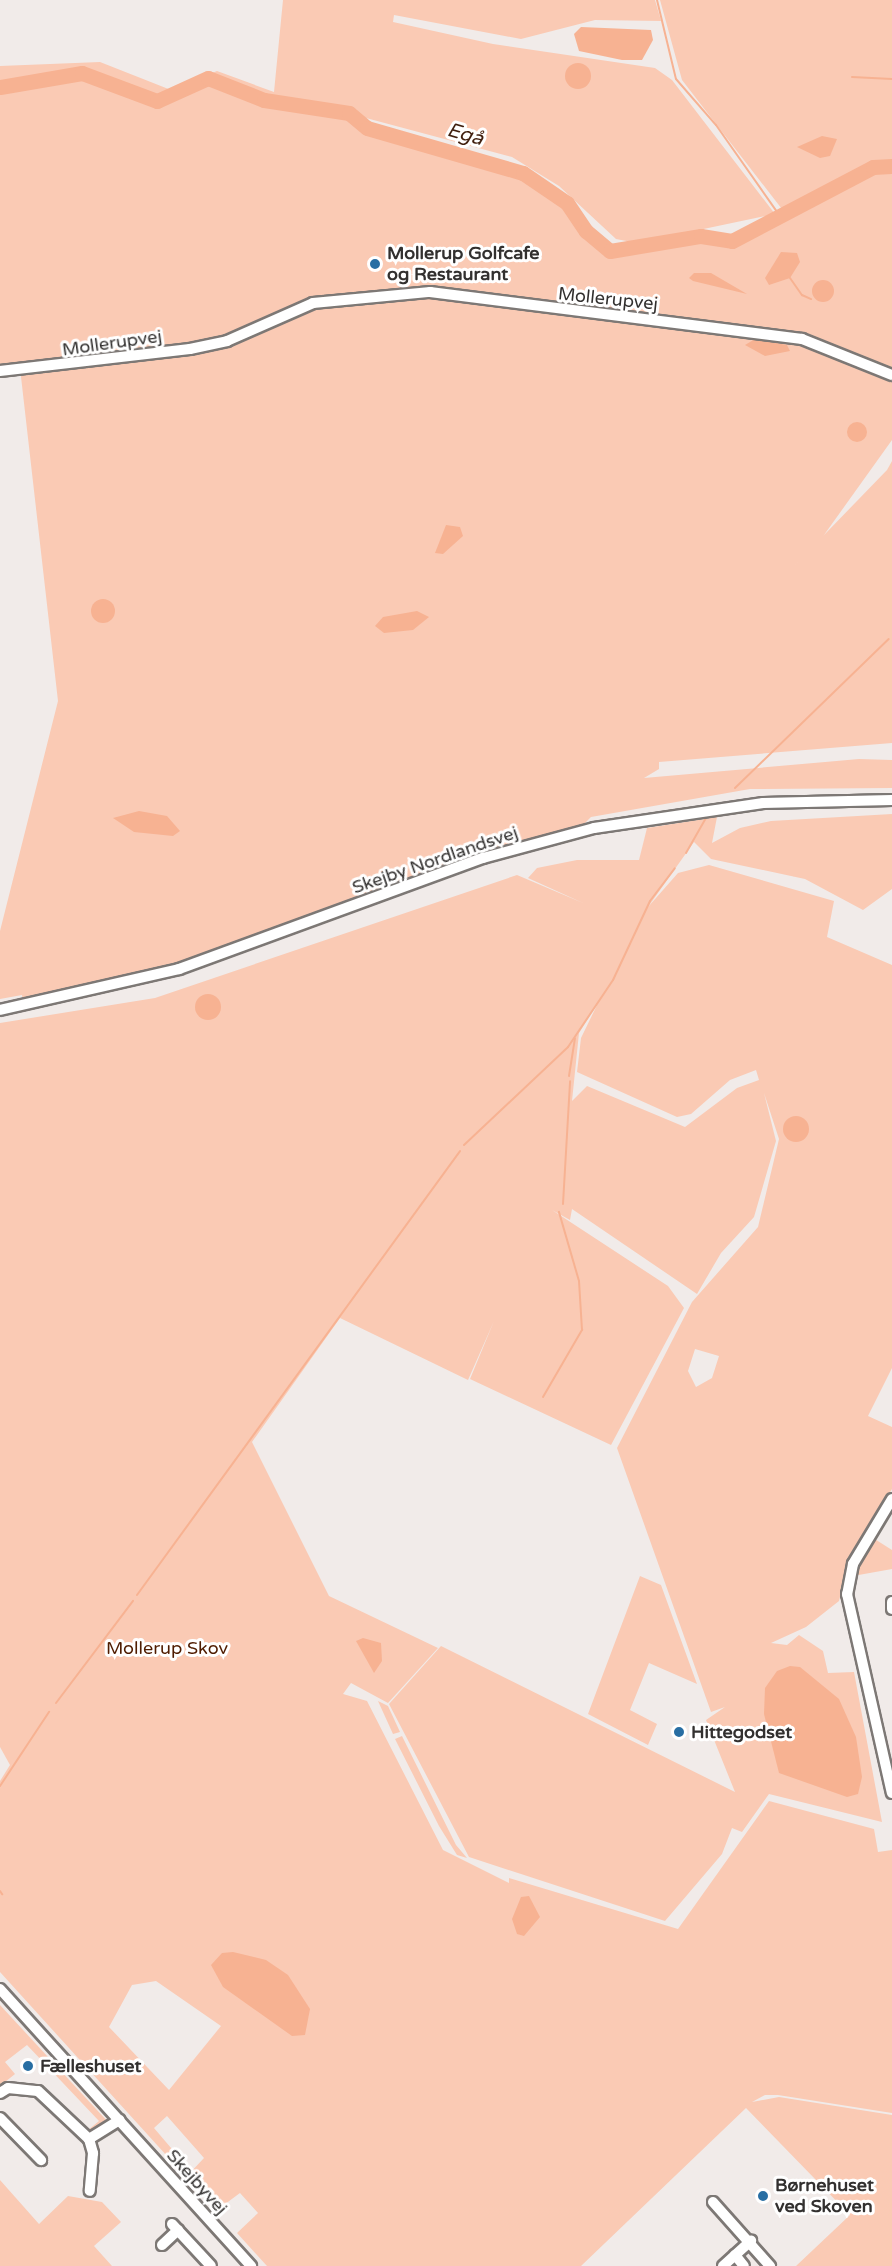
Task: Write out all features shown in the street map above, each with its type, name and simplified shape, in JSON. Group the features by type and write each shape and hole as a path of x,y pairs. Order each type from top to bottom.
{"street":[{"name":"Mollerupvej","path":"0,371 190,349 227,341 313,303 430,292 802,339 892,375"},
{"name":"Skejby Nordlandsvej","path":"0,1010 179,969 483,858 594,828 763,803 892,800"},
{"path":"892,1499 853,1564 847,1594 892,1793"},
{"path":"892,1602 892,1609"},
{"name":"Skejbyvej","path":"0,1989 251,2266"},
{"path":"0,2093 8,2088 38,2091 89,2139 93,2154 90,2191"},
{"path":"0,2118 40,2160"},
{"path":"89,2139 119,2120"},
{"path":"713,2202 770,2266"},
{"path":"162,2246 175,2227 211,2266"},
{"path":"723,2266 750,2242"},
{"path":"735,2255 744,2266"}],"green space":[{"path":"283,0 655,0 661,21 595,20 521,39 394,15 393,22 493,44 655,68 672,80 775,214 637,243 616,239 559,186 512,157 351,114 367,128 523,173 567,203 586,231 610,251 701,236 732,241 785,213 682,80 660,0 892,0 892,440 824,535 794,566 887,470 892,461 892,743 659,762 659,769 644,778 859,759 892,760 892,788 750,789 591,817 583,825 451,863 187,960 23,1001 22,995 0,999 0,931 58,701 20,368 0,369 0,66 100,62 171,90 217,71 274,92"},
{"name":"Mollerup Skov","path":"892,814 892,889 863,910 805,879 711,859 694,842 648,907 678,873 709,865 834,901 827,937 892,965 892,1368 868,1416 892,1427 892,1489 849,1558 839,1601 806,1627 771,1643 787,1645 799,1635 823,1651 828,1673 854,1672 882,1822 769,1794 742,1832 732,1828 722,1854 665,1921 469,1857 389,1704 441,1646 735,1792 706,1720 725,1707 711,1712 617,1448 692,1302 758,1227 779,1139 764,1093 776,1141 754,1217 721,1253 697,1294 572,1209 570,1220 552,1210 668,1286 684,1308 611,1445 470,1379 494,1321 468,1380 340,1318 252,1442 329,1596 438,1648 388,1703 351,1683 343,1694 367,1701 443,1850 509,1883 509,1878 678,1929 769,1801 874,1829 878,1852 892,1850 892,2113 778,2095 765,2095 752,2102 779,2097 892,2115 892,2266 796,2266 850,2215 746,2108 581,2266 267,2266 237,2233 258,2213 240,2193 217,2210 187,2176 204,2158 167,2116 154,2128 183,2162 177,2167 0,1972 0,1781 10,1765 0,1747 0,1023 155,998 517,875 583,903 528,878 537,868 577,860 639,860 647,828 717,817 712,843 740,828 771,821","holes":["599,1001 581,1038 577,1072 677,1117 691,1114 730,1080 756,1070 759,1080 737,1088 685,1127 587,1086 572,1101 579,1033","695,1349 719,1356 712,1378 696,1387 688,1371","156,1981 221,2026 169,2090 109,2027 132,1985"]},
{"path":"873,1538 892,1550 892,1569 853,1576"},
{"path":"640,1576 661,1585 697,1684 649,1663 630,1710 657,1724 648,1745 588,1714"},
{"path":"378,1701 388,1706 400,1732 393,1734"},
{"path":"402,1736 456,1845 467,1858 457,1855 439,1826 395,1739"},
{"path":"0,2005 108,2122 89,2134 60,2107 87,2131 99,2121 27,2045 5,2062 15,2074 0,2086"},
{"path":"0,2180 39,2224 68,2196 102,2202 121,2222 94,2246 112,2266 0,2266"}],"shaded area":[{"path":"581,27 651,30 653,40 642,60 622,60 579,51 574,34"},
{"path":"578,63 587,67 591,76 587,85 578,89 569,85 565,76 569,67"},
{"path":"822,136 837,139 830,156 820,158 797,147"},
{"path":"781,252 797,253 800,262 790,278 769,285 765,278"},
{"path":"694,273 711,273 747,294 693,281 689,278"},
{"path":"823,280 833,287 834,291 827,301 823,302 813,295 812,291 819,281"},
{"path":"755,339 787,345 790,351 765,356 745,345"},
{"path":"857,422 864,425 867,432 864,439 857,442 850,439 847,432 850,425"},
{"path":"446,525 460,527 463,536 443,554 435,553"},
{"path":"103,599 108,600 114,606 114,616 108,622 103,623 98,622 92,616 91,611 92,606 98,600"},
{"path":"417,611 429,617 413,630 384,633 375,626 383,617"},
{"path":"139,811 167,816 180,831 173,836 134,832 113,818"},
{"path":"208,994 217,998 221,1007 217,1016 208,1020 199,1016 195,1007 199,998"},
{"path":"796,1116 805,1120 809,1129 805,1138 796,1142 787,1138 783,1129 787,1120"},
{"path":"363,1638 381,1643 382,1661 374,1673 356,1641"},
{"path":"790,1666 800,1667 839,1699 856,1737 862,1777 858,1794 847,1797 779,1773 764,1714 765,1688 777,1671"},
{"path":"529,1896 540,1917 524,1936 517,1934 512,1919 521,1897"},
{"path":"233,1952 266,1960 288,1975 310,2009 305,2035 292,2036 223,1987 211,1965 222,1953"}],"waterway":[{"path":"657,0 676,79 716,125 780,216"},
{"name":"Egå","path":"0,87 82,73 157,101 208,78 264,100 349,113 367,128 523,173 567,203 586,231 610,251 701,236 732,241 873,167 892,166"},
{"path":"852,77 892,79"},
{"path":"790,278 802,295 811,299"},
{"path":"735,788 889,639"},
{"path":"686,853 706,818"},
{"path":"464,1145 568,1047 613,980 650,901 675,868"},
{"path":"569,1076 575,1038"},
{"path":"563,1204 570,1081"},
{"path":"137,1595 460,1151"},
{"path":"543,1397 582,1330 579,1281 559,1212"},
{"path":"56,1703 133,1601"},
{"path":"0,1786 49,1712"}],"place":[{"name":"Mollerup Golfcafe og Restaurant","path":"375,264"},
{"name":"Hittegodset","path":"679,1732"},
{"name":"Fælleshuset","path":"28,2066"},
{"name":"Børnehuset ved Skoven","path":"763,2196"}]}
